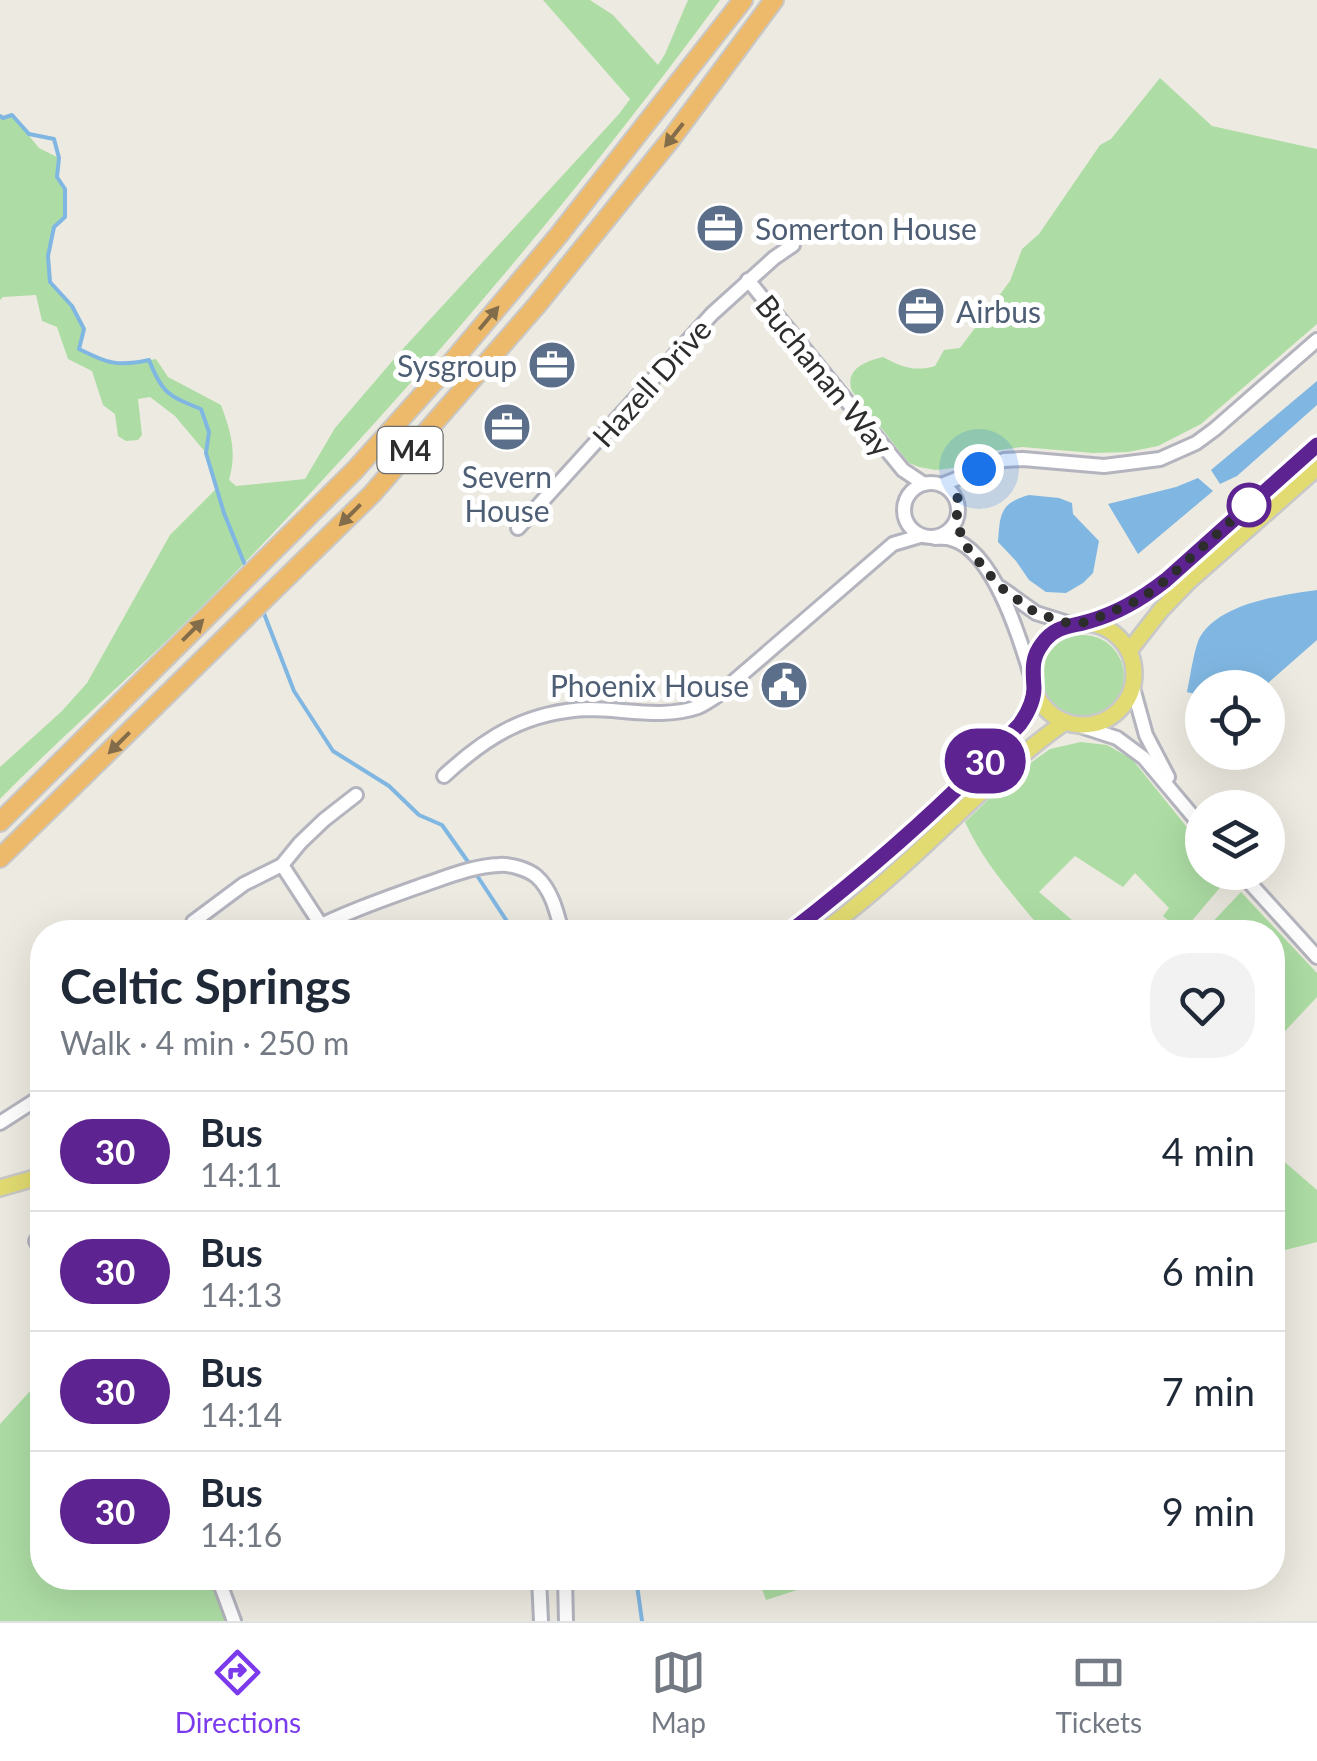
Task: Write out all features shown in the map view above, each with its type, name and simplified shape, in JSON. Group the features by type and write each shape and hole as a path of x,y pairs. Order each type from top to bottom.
{"highway":[{"name":"M4","path":"0,822 355,470 546,250 741,0"},
{"name":"M4","path":"710,88 774,0"},
{"name":"M4","path":"0,858 372,494 537,306 782,0"}],"main road":[{"path":"806,920 931,814 1001,746 1029,710 1034,657 1044,640 1058,628 1141,599 1317,445"},
{"path":"1129,651 1188,582 1317,468"},
{"path":"838,920 1031,746 1071,724 1104,721 1120,709 1133,688 1134,666 1129,651 1118,636 1104,627 1079,623"},
{"path":"1033,684 1043,707 1071,724"},
{"path":"0,1188 30,1179"}],"street":[{"name":"Hazell Drive","path":"518,528 698,328 792,245"},
{"name":"Buchanan Way","path":"748,280 903,470 924,484"},
{"path":"941,485 1004,460 1023,458 1104,466 1160,459 1196,443 1215,429 1317,340"},
{"path":"956,500 979,469"},
{"name":"Buchanan Way","path":"903,470 907,484 905,520"},
{"path":"904,503 915,488 924,484 950,490 958,507 956,522 966,546 999,586 1036,613 1079,623"},
{"path":"905,520 920,536"},
{"path":"444,776 486,740 537,718 590,709 671,712 698,707 718,695 893,544 905,520"},
{"path":"935,538 944,535 956,522"},
{"path":"893,544 920,536 952,538 966,546"},
{"path":"999,586 1020,635 1033,684"},
{"path":"1133,688 1146,735 1182,801"},
{"path":"1071,724 1118,738 1144,758 1185,805"},
{"path":"196,920 244,884 282,865 324,820 356,795"},
{"path":"334,920 454,875 502,864 538,878 550,894 558,920"},
{"path":"282,865 319,920"},
{"path":"1256,890 1283,920"},
{"path":"1285,922 1317,957"},
{"path":"0,1122 30,1103"},
{"path":"222,1590 234,1621"},
{"path":"540,1590 541,1621"},
{"path":"565,1590 566,1621"}],"green space":[{"path":"543,0 590,0 613,15 658,65 688,0 720,0 545,225 359,440 202,606 0,799 0,767 87,683 170,535 216,489 206,453 175,416 150,397 138,399 142,435 138,440 126,441 118,436 115,414 103,405 92,371 68,359 57,327 42,321 36,295 0,300 0,116 12,115 39,148 59,158 57,177 65,189 65,217 54,227 48,256 50,282 72,306 84,329 79,349 116,363 156,359 168,377 221,405 232,442 229,480 236,486 305,479 335,428 400,352 630,99"},
{"path":"1160,78 1212,126 1317,149 1317,324 1201,424 1158,446 1093,453 1022,447 985,452 953,468 936,470 909,463 852,391 854,372 883,357 908,368 928,368 935,366 944,350 960,348 1010,281 1022,249 1039,234 1100,145 1111,139"},
{"path":"1083,635 1099,638 1112,647 1121,660 1121,692 1112,705 1099,714 1083,717 1067,714 1054,705 1045,692 1042,676 1045,660 1054,647 1067,638"},
{"path":"1081,742 1107,745 1132,759 1185,825 1185,890 1218,890 1193,920 1168,920 1163,916 1169,908 1135,873 1123,887 1075,856 1039,892 1072,920 1034,920 981,852 965,822 1015,774 1050,749"},
{"path":"1241,892 1267,920 1214,920"},
{"path":"1285,939 1317,973 1317,997 1285,1031"},
{"path":"1285,1162 1317,1190 1317,1242 1285,1250"},
{"path":"30,1391 30,1590 215,1590 226,1621 0,1621 0,1424"},
{"path":"762,1590 797,1590 766,1600"}],"water":[{"path":"1317,381 1317,405 1237,476 1220,484 1211,470"},
{"path":"1198,478 1213,491 1138,554 1108,504"},
{"path":"1029,495 1072,503 1073,514 1099,541 1093,573 1066,593 1046,592 1029,580 998,542 1003,511"},
{"path":"1317,590 1317,640 1283,670 1191,670 1198,642 1209,625 1237,609"}],"waterway":[{"path":"0,116 12,115 29,134 54,139 59,158 57,177 65,189 65,217 54,227 48,256 50,282 72,306 84,329 79,349 112,362 149,360 168,392 201,409 209,432 206,453 247,570"},
{"path":"263,611 294,691 333,751 389,786 419,815 442,825 471,866"},
{"path":"476,874 506,920"},
{"path":"638,1590 642,1621"}],"bus line":[{"name":"30","path":"806,920 931,814 1020,724 1034,690 1034,657 1044,640 1058,628 1088,622 1141,599 1317,445"}],"place":[{"name":"Somerton House","path":"720,228"},
{"name":"Airbus","path":"921,311"},
{"name":"Sysgroup","path":"552,365"},
{"name":"Severn House","path":"507,427"},
{"name":"Phoenix House","path":"784,685"}],"route":[{"path":"979,469 956,500 956,522 966,546 1014,598 1036,613 1071,624 1088,622 1141,599 1249,505"}]}
